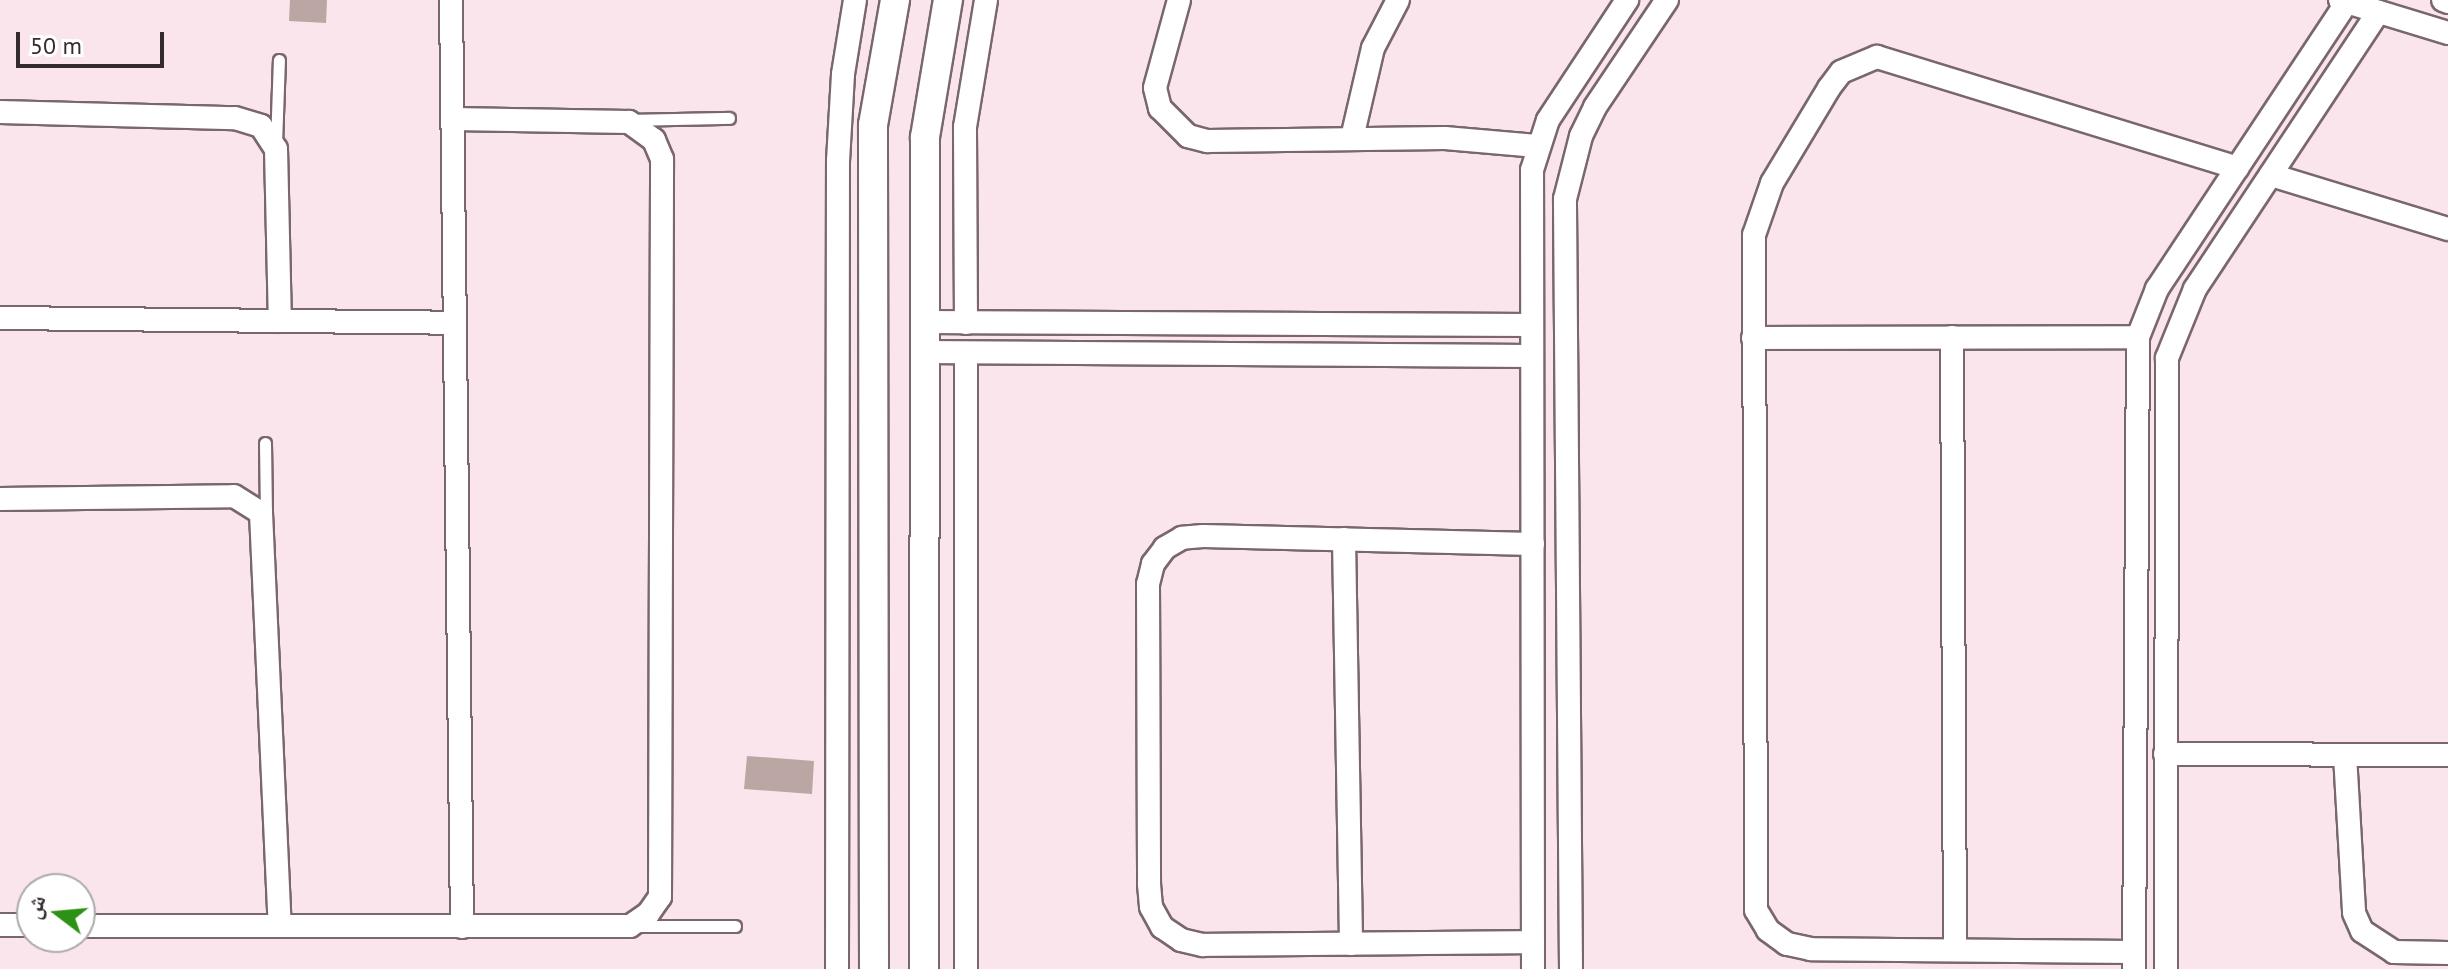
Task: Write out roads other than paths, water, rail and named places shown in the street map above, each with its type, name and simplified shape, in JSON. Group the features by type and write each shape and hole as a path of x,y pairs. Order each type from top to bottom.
{"street":[{"path":"451,0 462,927"},
{"path":"837,969 838,146 855,0"},
{"path":"874,969 873,125 895,0"},
{"path":"924,969 925,137 948,0"},
{"path":"966,323 965,127 986,0"},
{"path":"1179,0 1155,88 1171,124 1207,141 1445,138 1537,146"},
{"path":"1352,138 1373,48 1398,0"},
{"path":"1533,969 1530,199 1537,146 1565,90 1627,0"},
{"path":"1571,969 1564,232 1571,167 1595,107 1667,0"},
{"path":"2237,168 1896,59 1858,61 1829,88 1761,209 1753,249 1756,910 1768,930 1787,944 1811,949 1955,950 2134,960 2134,489 2138,337 2157,289 2237,168 2343,1 2448,33"},
{"path":"2166,969 2164,383 2173,334 2195,289 2378,12"},
{"path":"0,112 244,118 261,126 276,149 280,321"},
{"path":"96,926 630,926 655,906 663,876 662,159 647,132 619,120 453,119"},
{"path":"2271,175 2448,229"},
{"path":"0,318 455,323"},
{"path":"923,322 1532,325"},
{"path":"1952,337 1955,950"},
{"path":"1753,338 2138,337"},
{"path":"923,352 1532,356"},
{"path":"966,353 966,969"},
{"path":"1532,454 1567,453"},
{"path":"2134,489 2165,488"},
{"path":"0,499 234,496 256,506 266,529 280,926"},
{"path":"1533,544 1182,538 1165,548 1153,564 1148,584 1149,884 1151,907 1162,927 1181,940 1203,945 1533,942"},
{"path":"1344,539 1351,944"},
{"path":"2165,754 2448,755"},
{"path":"2345,755 2354,913 2362,931 2394,952 2448,953"}],"lane":[{"path":"276,149 279,60"},
{"path":"619,120 729,118"},
{"path":"265,443 266,529"},
{"path":"630,926 735,926"}]}
